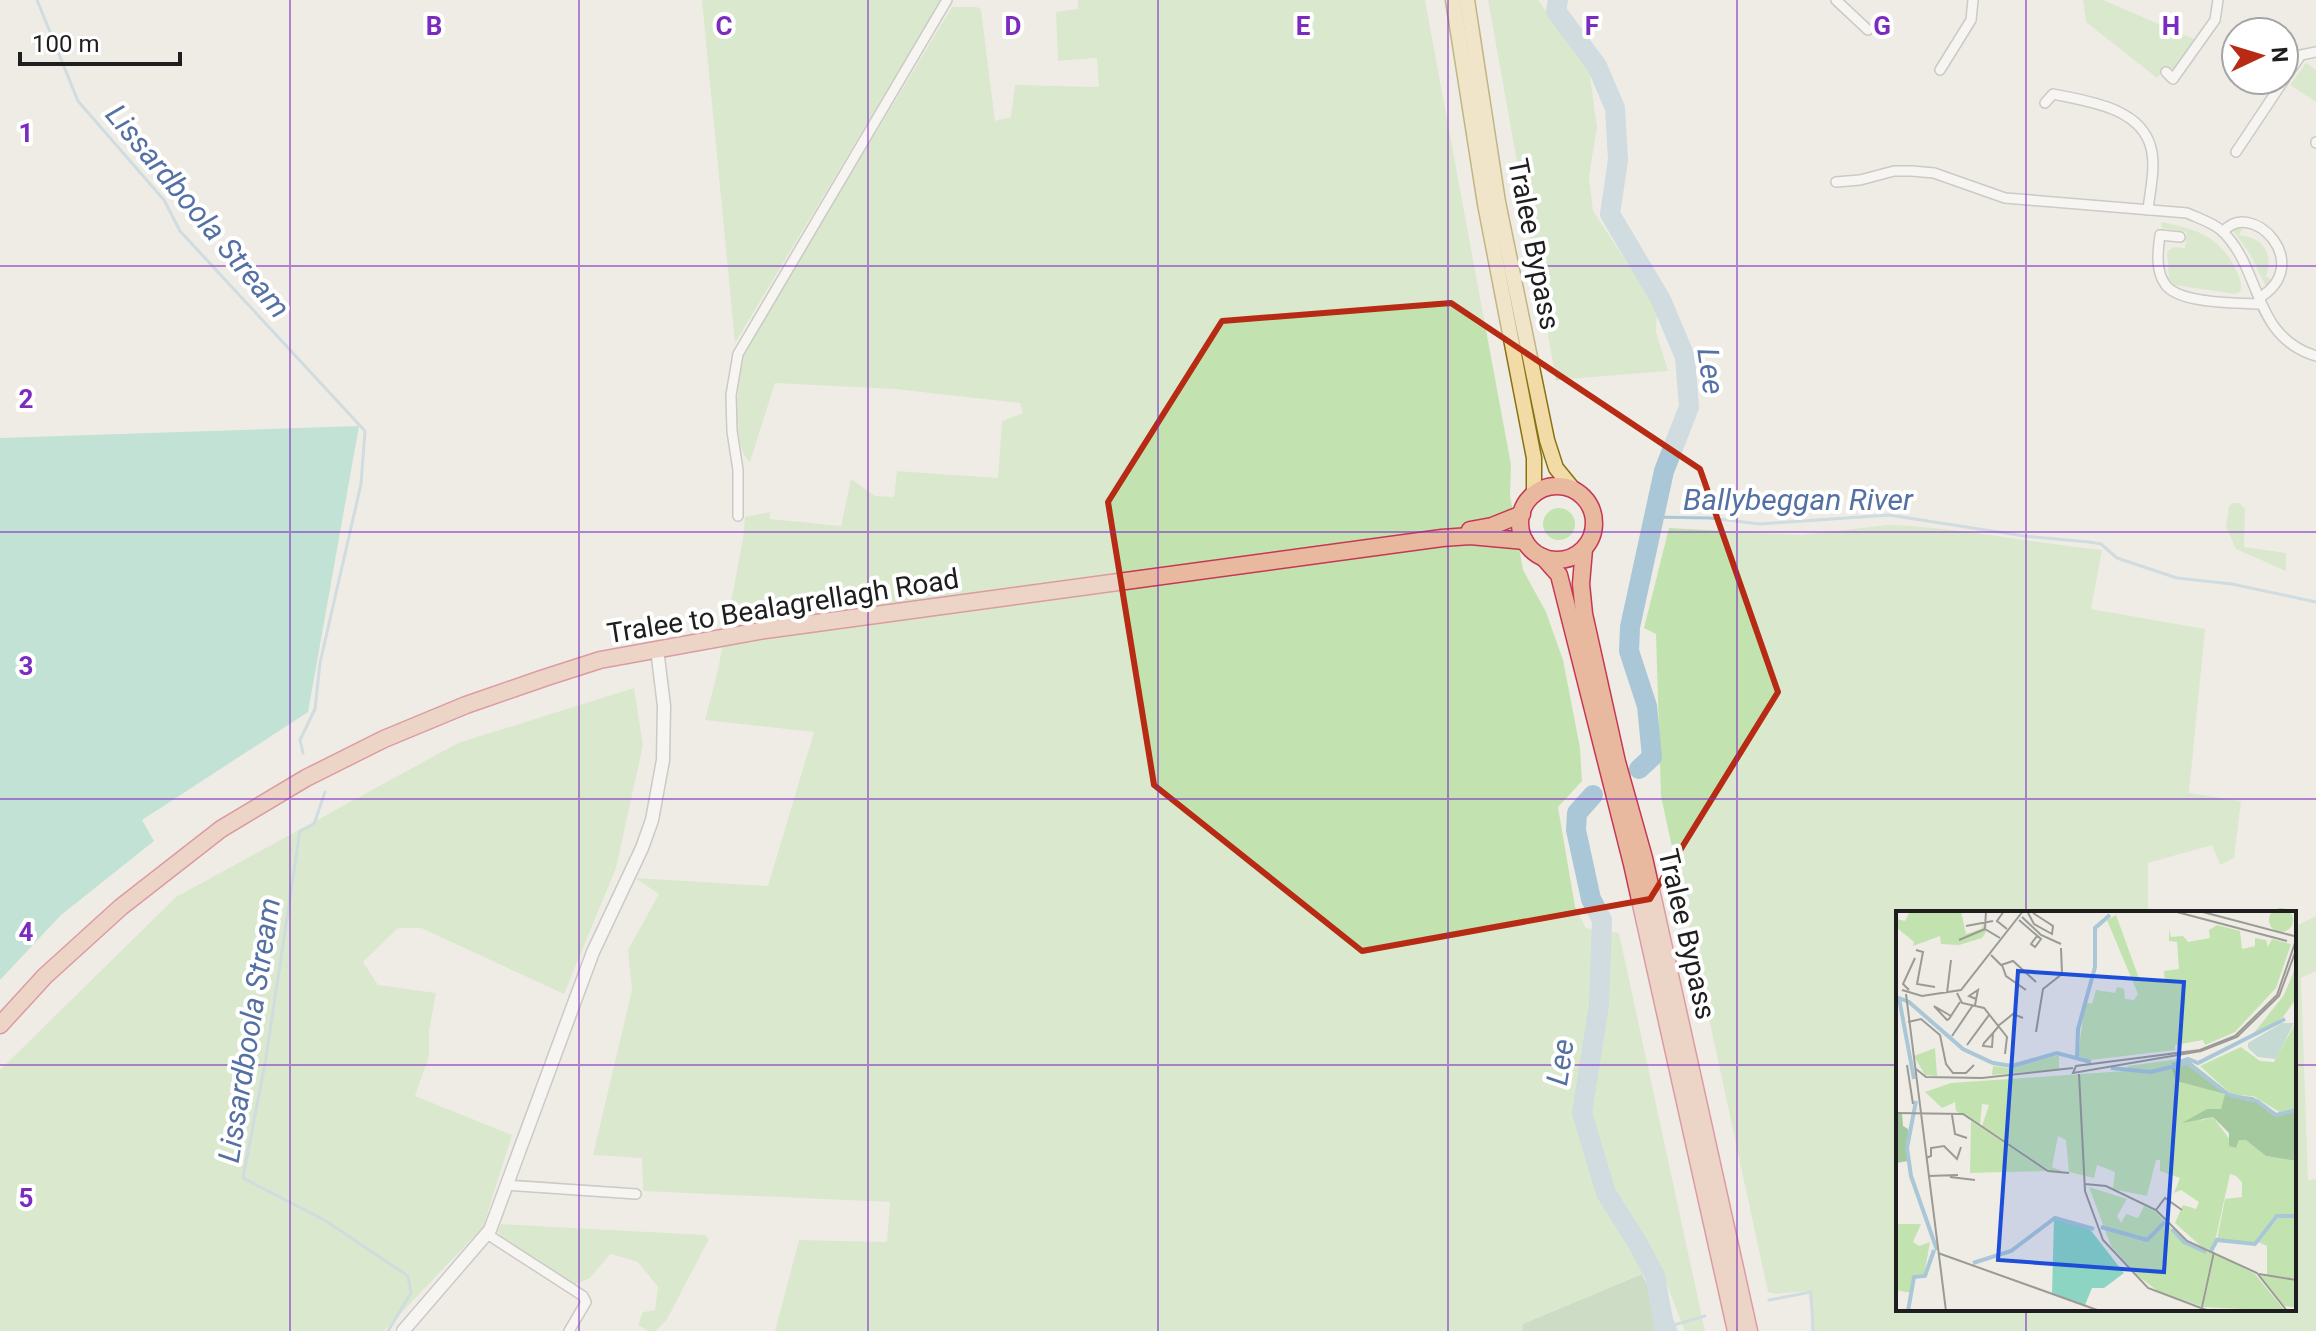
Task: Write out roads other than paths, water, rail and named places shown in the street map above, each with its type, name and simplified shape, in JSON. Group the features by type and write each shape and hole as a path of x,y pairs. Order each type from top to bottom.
{"highway":[{"path":"1553,486 1574,490 1589,505 1594,527 1584,549 1565,559 1543,557 1525,541 1522,514 1534,495 1553,486"},
{"name":"Tralee to Bealagrellagh Road","path":"1442,538 1492,526 1522,514"},
{"name":"Tralee to Bealagrellagh Road","path":"0,1025 45,976 121,907 221,829 306,778 384,739 466,705 600,660 765,630 1442,538 1470,536 1525,541"},
{"name":"Tralee Bypass","path":"1584,549 1581,584 1584,614 1612,765"},
{"name":"Tralee Bypass","path":"1543,557 1559,575 1621,798 1736,1331"},
{"name":"Tralee Bypass","path":"1621,798 1644,858 1749,1331"}],"main road":[{"name":"Tralee Bypass","path":"1453,0 1485,204 1534,458 1534,495"},
{"name":"Tralee Bypass","path":"1467,0 1498,202 1547,440 1556,468 1574,490"}],"street":[{"path":"738,516 738,470 731,395 738,354 947,0"},
{"path":"1836,0 1868,30"},
{"path":"1940,70 1971,20 1973,0"},
{"path":"2166,72 2173,79 2215,20 2218,0"},
{"path":"2045,103 2053,94 2087,101 2114,109 2136,124 2152,149 2148,210"},
{"path":"2236,152 2273,96"},
{"path":"1836,182 1860,180 1894,171 1912,171 1934,173 2005,198 2187,213 2213,224 2223,232 2248,272 2269,320 2288,344 2316,356"},
{"path":"2180,237 2160,235 2160,272 2164,283 2172,291 2194,299 2260,301 2279,279 2283,258 2279,245 2272,236 2248,223 2236,222 2223,232"},
{"path":"403,1331 487,1234 593,952 642,848 652,820 664,750 663,690 657,649"},
{"path":"506,1185 636,1194"},
{"path":"487,1234 583,1296 586,1302 569,1331"}],"waterway":[{"name":"Lissardboola Stream","path":"37,0 78,101 164,200 180,231 365,431 361,484 320,663 315,709 300,740 303,753"},
{"name":"Lee","path":"1558,0 1556,11 1597,66 1615,108 1618,160 1610,214 1661,300 1685,357 1689,407 1664,471 1630,627 1629,651 1647,706 1652,757 1639,769"},
{"name":"Ballybeggan River","path":"1653,517 1710,518 1760,524 1889,515 2024,536 2101,544 2117,558 2177,578 2232,584 2316,602"},
{"name":"Lissardboola Stream","path":"325,792 314,824 300,831 266,1058 243,1178 326,1221 408,1276 411,1293 388,1331"},
{"name":"Lee","path":"1593,795 1577,813 1576,830 1591,899 1602,920 1599,1005 1582,1113 1606,1193 1655,1276 1665,1331"},
{"path":"1655,1276 1676,1331"},
{"path":"1769,1300 1811,1292 1813,1331"},
{"path":"1674,1325 1705,1316"}]}
